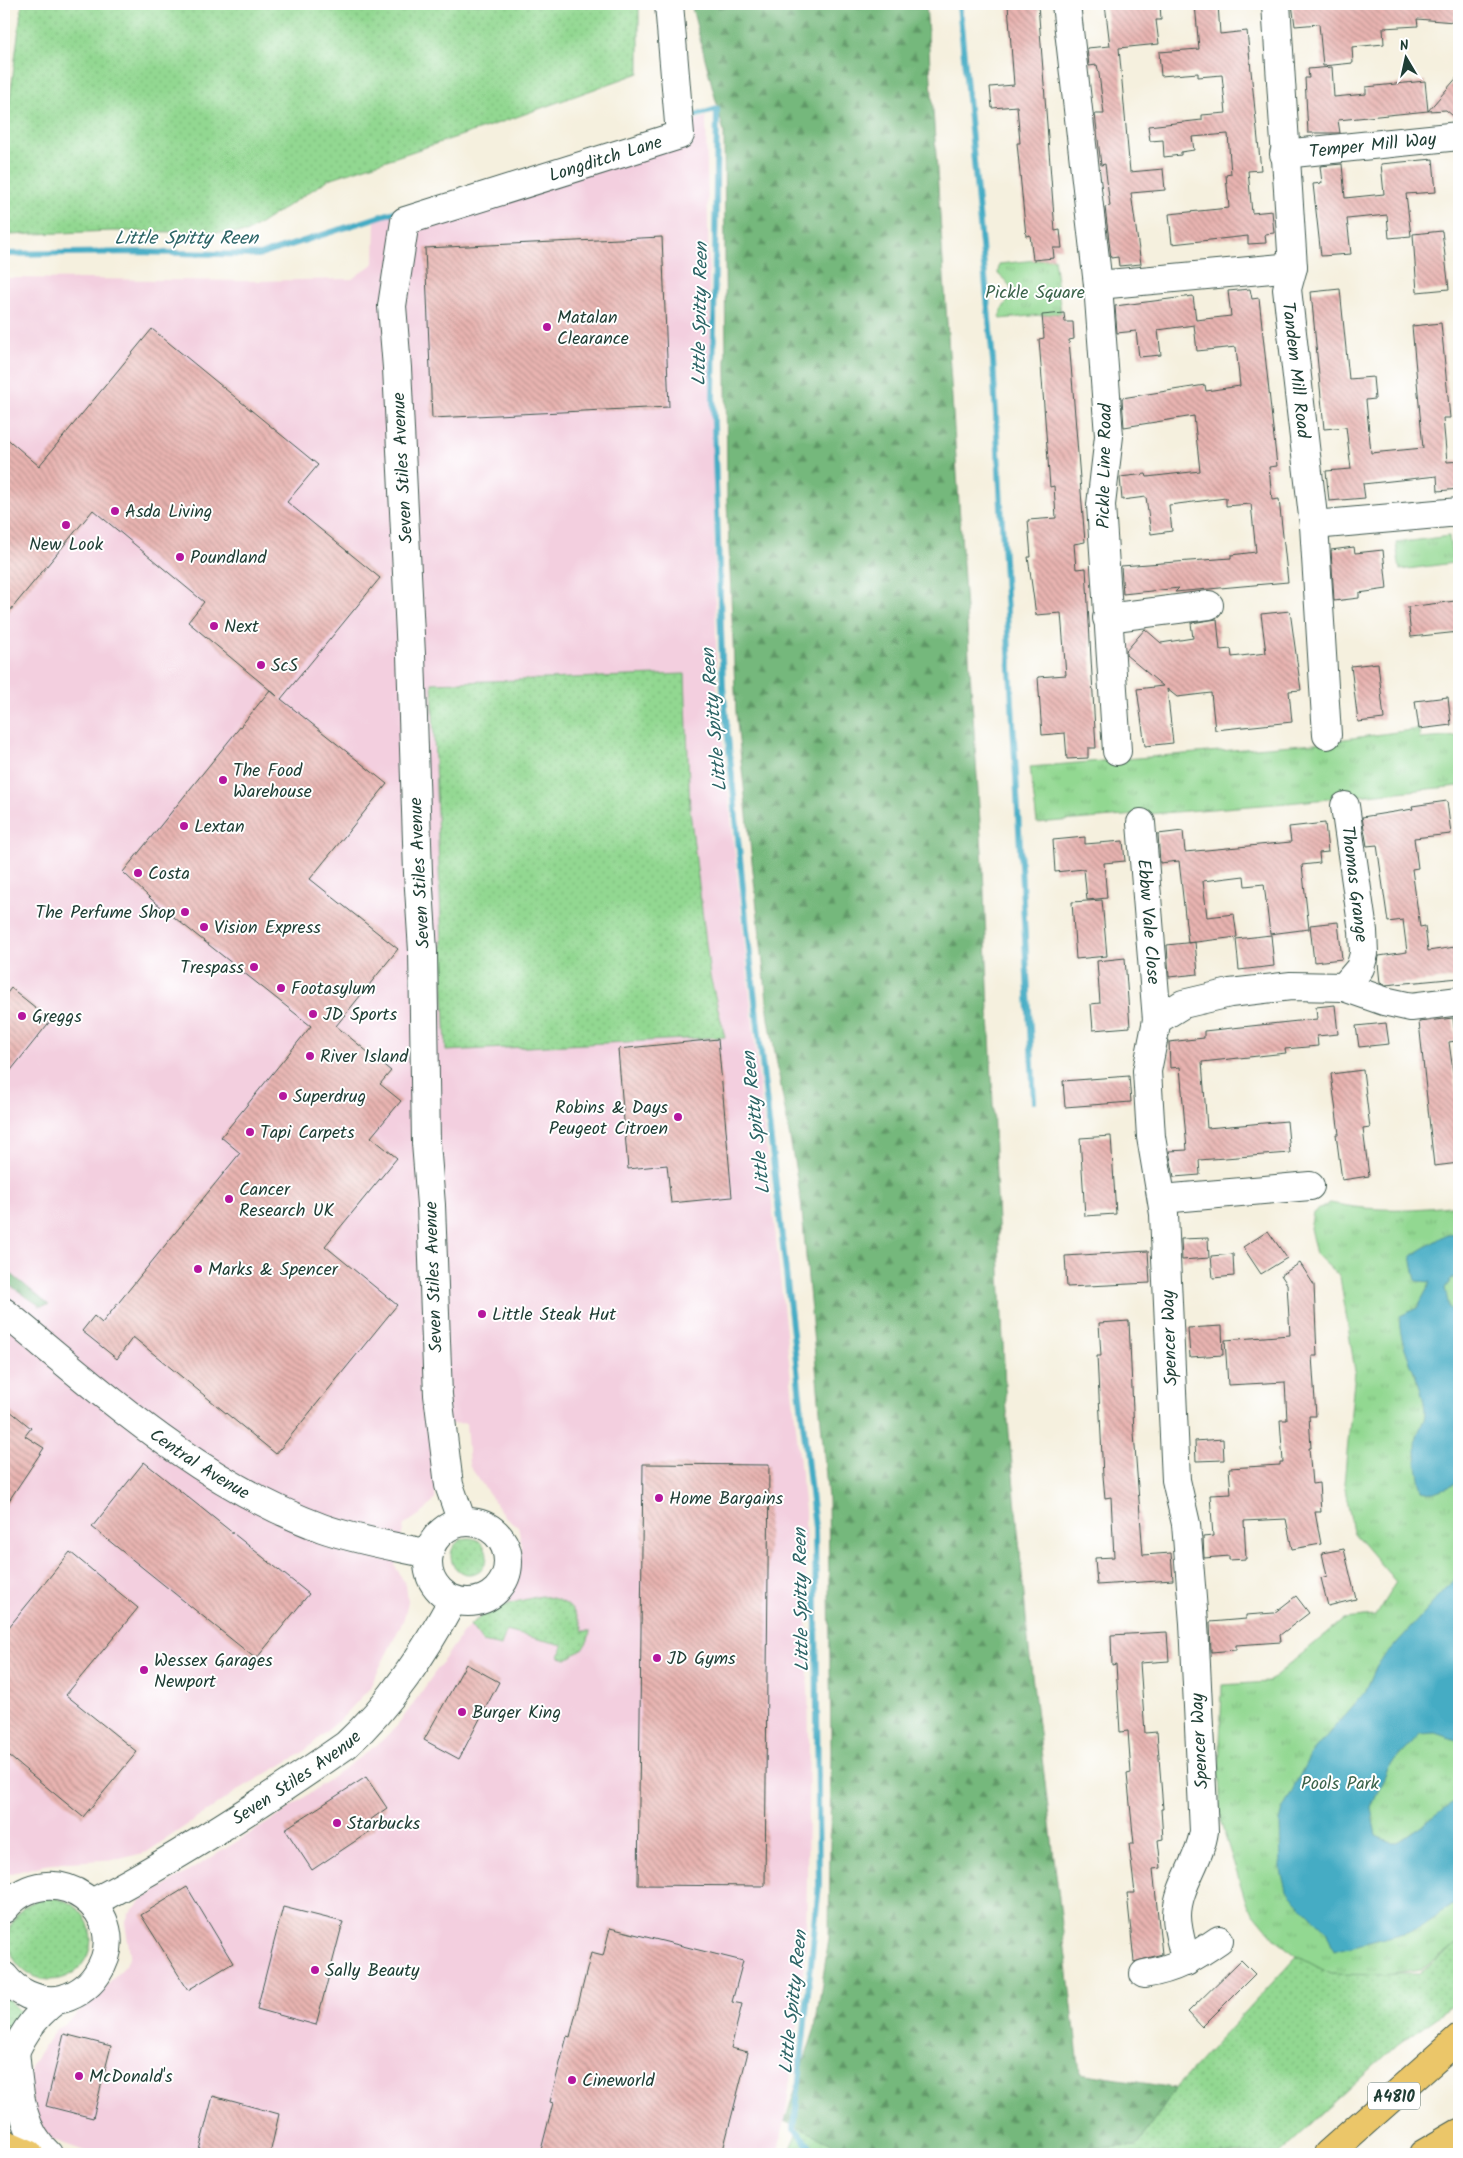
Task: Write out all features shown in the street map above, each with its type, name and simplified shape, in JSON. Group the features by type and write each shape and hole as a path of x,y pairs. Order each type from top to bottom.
{"main road":[{"name":"A4810","path":"1328,2154 1459,2038"},
{"path":"1423,2154 1459,2133"},
{"path":"4,2143 29,2154"}],"street":[{"name":"Longditch Lane","path":"405,222 680,135 669,4"},
{"name":"Pickle Line Road","path":"1066,4 1098,285 1108,436 1101,505 1116,751"},
{"name":"Tandem Mill Road","path":"1276,4 1284,154 1293,267 1287,289 1314,525 1327,735"},
{"name":"Temper Mill Way","path":"1284,154 1459,136"},
{"name":"Seven Stiles Avenue","path":"405,222 392,306 397,368 411,655 418,873 423,951 426,1143 432,1215 438,1395 449,1485 462,1522"},
{"path":"1098,285 1293,267"},
{"path":"1314,525 1459,512"},
{"path":"1107,618 1210,605"},
{"name":"Thomas Grange","path":"1344,987 1360,968 1364,954 1363,931 1345,806"},
{"name":"Ebbw Vale Close","path":"1141,823 1157,1020"},
{"path":"1157,1020 1183,1004 1230,993 1291,986 1344,987 1384,1001 1411,1007 1459,1002"},
{"name":"Spencer Way","path":"1157,1020 1147,1071 1151,1137 1164,1214 1176,1480 1186,1524 1194,1623 1204,1831 1202,1847 1180,1895 1177,1917 1186,1962"},
{"path":"1162,1199 1310,1186"},
{"name":"Central Avenue","path":"4,1312 151,1433 205,1469 275,1506 322,1528 429,1554"},
{"path":"462,1522 484,1525 493,1531 506,1548 508,1570 497,1590 487,1597 464,1602 453,1600 443,1594 433,1581 428,1565 429,1554 433,1542 440,1533 462,1522"},
{"name":"Seven Stiles Avenue","path":"92,1903 155,1869 218,1831 346,1745 380,1712 399,1687 453,1600"},
{"path":"4,1909 11,1900 26,1890 43,1885 61,1886 78,1892 92,1903 102,1917 107,1933 107,1950 102,1967 93,1981 70,1997 56,2000 41,2000 15,1988 4,1976"},
{"path":"1144,1974 1165,1971 1186,1962 1219,1940"},
{"path":"4,2080 15,2051 38,2014 56,2000"},
{"path":"15,2051 25,2120 41,2148 48,2154"}],"shaded area":[{"path":"706,117 717,687 805,1511 809,1739 806,1949 785,2121 777,2154 93,2154 48,2138 37,2127 29,2081 31,2065 56,2029 74,2017 126,1965 130,1954 125,1924 129,1913 145,1898 280,1815 378,1744 398,1725 462,1634 477,1618 497,1604 516,1582 522,1547 518,1527 504,1516 469,1465 466,1423 434,1425 435,1499 425,1511 404,1525 395,1566 406,1585 408,1601 404,1619 369,1689 342,1718 302,1753 240,1789 147,1852 120,1859 53,1863 4,1875 4,278 248,281 352,279 374,263 375,218"}],"green space":[{"path":"22,4 639,4 639,73 508,120 329,179 246,233 112,231 8,235 4,146"},
{"path":"691,4 926,4 983,867 1005,1389 1029,1650 1080,2073 1175,2088 1137,2146 969,2154 855,2154 785,2121 815,2028 829,1939 831,1750 828,1499 801,1201 769,1019 736,713 727,500 724,132"},
{"name":"Pickle Square","path":"1054,258 1061,313 1000,319 1003,307 1010,298 1011,293 1006,282 998,274 999,264"},
{"path":"1449,536 1453,563 1400,570 1396,543"},
{"path":"685,674 690,811 710,976 725,1037 446,1051 432,683"},
{"path":"1419,729 1420,739 1459,736 1459,786 1287,803 1037,823 1030,767 1315,743"},
{"name":"Pools Park","path":"1330,1203 1363,1208 1395,1209 1459,1205 1459,1942 1421,1970 1385,1975 1331,1974 1297,1956 1276,1940 1247,1905 1221,1823 1219,1774 1222,1685 1268,1682 1344,1619 1375,1616 1396,1582 1353,1532 1344,1483 1355,1371 1340,1277 1316,1254 1310,1228 1313,1213"},
{"path":"4,1268 49,1305 40,1306 4,1281"},
{"path":"469,1538 476,1539 482,1543 486,1549 486,1563 482,1569 476,1573 469,1574 462,1573 456,1569 452,1563 451,1556 452,1549 456,1543 462,1539"},
{"path":"541,1596 563,1602 577,1616 583,1631 590,1631 585,1645 567,1659 559,1657 563,1645 506,1631 501,1646 483,1642 470,1625 486,1614 503,1606"},
{"path":"42,1898 58,1898 73,1904 85,1916 91,1931 91,1947 85,1962 73,1974 58,1980 42,1980 27,1974 15,1962 9,1947 9,1931 15,1916 27,1904"},
{"path":"1459,1942 1459,2001 1399,2043 1278,2154 969,2154 1137,2146 1175,2088 1297,1956 1331,1974 1419,1974"},
{"path":"4,1995 20,2011 4,2046"},
{"path":"800,2126 856,2154 788,2154"}],"water":[{"path":"1459,1233 1459,1274 1445,1288 1449,1307 1459,1321 1459,1483 1431,1493 1422,1491 1418,1471 1416,1444 1425,1412 1420,1388 1402,1339 1400,1316 1417,1308 1431,1282 1416,1281 1411,1256 1447,1234"},
{"path":"1459,1574 1459,1741 1435,1733 1420,1734 1388,1768 1371,1808 1376,1836 1394,1842 1416,1830 1459,1798 1459,1901 1416,1930 1334,1951 1326,1931 1286,1891 1281,1870 1280,1822 1283,1809 1310,1755 1365,1692 1377,1665"}],"building":[{"path":"1038,4 1055,231 1060,230 1062,248 1053,248 1054,258 1033,260 1030,235 1026,236 1017,143 1020,143 1017,106 992,108 990,87 1014,85 1008,5"},
{"path":"1105,4 1160,4 1161,20 1156,20 1159,44 1119,48 1130,172 1163,169 1165,190 1131,193 1141,264 1119,266 1118,257 1111,258 1105,207 1110,206 1105,164 1101,165 1095,114 1104,114 1097,65 1089,66 1087,48 1110,46"},
{"path":"1195,4 1218,4 1220,34 1247,31 1261,170 1248,171 1252,213 1272,211 1274,233 1265,234 1266,243 1248,244 1248,236 1172,244 1169,214 1229,208 1226,175 1231,174 1228,134 1192,137 1194,150 1181,152 1181,155 1164,157 1163,140 1150,141 1148,126 1202,120 1202,115 1226,113 1222,75 1198,77 1198,73 1161,76 1159,52 1199,49"},
{"path":"1292,4 1456,4 1454,22 1417,19 1418,26 1383,28 1384,44 1352,47 1353,63 1323,66 1319,24 1295,26"},
{"path":"1332,67 1334,97 1366,94 1366,87 1425,81 1428,111 1338,120 1340,133 1308,133 1305,78 1309,78 1308,69"},
{"path":"1459,75 1459,121 1446,110 1428,111"},
{"path":"1433,159 1436,192 1406,194 1411,236 1389,238 1387,215 1347,219 1351,254 1321,256 1313,184 1322,183 1320,166 1342,164 1345,198 1384,194 1381,164"},
{"path":"1442,231 1449,289 1417,292 1413,234"},
{"path":"662,237 669,407 432,418 425,248"},
{"path":"1250,289 1252,299 1259,298 1277,466 1269,467 1272,500 1279,499 1288,582 1175,592 1179,588 1123,594 1121,566 1231,558 1231,555 1256,552 1251,504 1226,506 1226,498 1169,505 1172,531 1151,534 1146,497 1122,500 1120,477 1146,474 1147,477 1200,471 1194,416 1124,427 1122,398 1205,385 1206,391 1240,386 1236,347 1197,351 1194,325 1158,330 1161,355 1139,357 1136,331 1117,333 1115,306 1193,296 1196,320 1231,316 1228,291"},
{"path":"1340,289 1349,379 1373,377 1375,399 1366,400 1371,453 1423,448 1412,326 1441,323 1450,418 1443,418 1447,462 1459,461 1459,489 1438,491 1437,476 1363,484 1365,498 1329,501 1326,471 1351,469 1346,427 1324,429 1311,292"},
{"path":"1064,313 1065,322 1073,322 1074,339 1069,340 1085,542 1074,544 1076,569 1086,568 1096,748 1088,748 1088,758 1067,759 1065,733 1042,735 1038,677 1066,675 1061,613 1036,615 1028,557 1031,557 1028,520 1056,518 1054,486 1050,487 1039,339 1044,338 1042,315"},
{"path":"152,329 318,465 287,502 380,578 281,699 387,784 310,879 398,949 336,1026 391,1071 380,1084 401,1101 371,1137 397,1158 325,1246 397,1305 276,1454 133,1337 117,1359 82,1331 94,1316 102,1323 240,1153 221,1137 311,1026 151,899 123,872 270,690 188,622 204,602 93,510 4,618 4,436 39,466"},
{"path":"1354,547 1355,553 1383,550 1387,589 1359,593 1359,598 1334,601 1331,550"},
{"path":"1455,601 1459,632 1411,637 1408,607"},
{"path":"1290,611 1301,690 1289,691 1292,722 1215,730 1211,693 1177,697 1167,689 1173,743 1145,746 1137,689 1163,686 1126,655 1126,651 1145,629 1161,643 1193,638 1191,623 1217,619 1220,650 1231,649 1232,657 1266,653 1261,614"},
{"path":"1378,663 1384,719 1358,722 1351,666"},
{"path":"1448,697 1451,725 1419,729 1415,701"},
{"path":"1447,801 1451,834 1414,838 1418,868 1412,869 1420,927 1425,926 1428,951 1455,947 1459,978 1385,985 1380,983 1379,956 1407,952 1403,920 1388,922 1377,845 1367,846 1362,817 1413,809 1412,806"},
{"path":"1325,823 1328,852 1319,853 1320,863 1302,865 1309,929 1270,934 1264,884 1245,886 1244,876 1203,881 1207,917 1234,914 1237,937 1188,943 1179,861 1160,863 1158,834 1183,831 1185,852 1291,842 1289,827"},
{"path":"1085,837 1085,844 1123,841 1125,861 1104,863 1107,898 1087,900 1084,869 1055,872 1053,840"},
{"path":"1102,900 1107,956 1076,959 1072,902"},
{"path":"1338,922 1342,959 1314,962 1310,925"},
{"path":"1271,935 1274,966 1239,970 1236,939"},
{"path":"1195,942 1198,974 1169,977 1167,945"},
{"path":"1125,958 1130,1027 1093,1030 1091,1004 1100,1003 1097,961"},
{"path":"11,988 51,1020 4,1079 4,997"},
{"path":"1335,1005 1338,1034 1317,1036 1318,1046 1285,1049 1286,1053 1202,1062 1207,1128 1287,1121 1290,1153 1199,1160 1200,1175 1174,1177 1169,1151 1187,1150 1180,1067 1170,1068 1169,1042 1204,1038 1204,1031 1317,1019 1316,1007"},
{"path":"1453,1018 1456,1041 1449,1042 1459,1115 1459,1163 1434,1166 1419,1022"},
{"path":"1386,1023 1389,1044 1359,1047 1356,1026"},
{"path":"718,1039 732,1197 671,1203 667,1165 628,1169 618,1049"},
{"path":"1363,1070 1370,1128 1363,1129 1369,1176 1342,1180 1336,1134 1339,1134 1331,1074"},
{"path":"1129,1076 1131,1102 1065,1107 1063,1081"},
{"path":"1111,1136 1116,1214 1085,1216 1080,1138"},
{"path":"1268,1231 1287,1258 1261,1274 1243,1247"},
{"path":"1208,1238 1209,1258 1182,1260 1181,1239"},
{"path":"1148,1251 1150,1283 1067,1287 1065,1256"},
{"path":"1233,1254 1234,1276 1213,1278 1211,1256"},
{"path":"1300,1263 1314,1285 1317,1356 1312,1356 1316,1416 1309,1416 1311,1448 1309,1448 1312,1484 1319,1483 1321,1512 1315,1512 1321,1544 1292,1549 1286,1519 1244,1521 1246,1559 1229,1560 1229,1556 1204,1558 1203,1537 1213,1536 1210,1495 1231,1494 1229,1468 1280,1465 1280,1462 1283,1462 1280,1420 1287,1420 1285,1382 1228,1385 1225,1340 1290,1335 1287,1284 1281,1275"},
{"path":"1129,1321 1134,1433 1143,1555 1171,1553 1173,1580 1097,1585 1095,1558 1114,1557 1111,1497 1105,1498 1103,1476 1097,1356 1101,1356 1099,1323"},
{"path":"1222,1326 1223,1355 1190,1357 1188,1328"},
{"path":"4,1406 31,1428 25,1436 44,1448 4,1508"},
{"path":"1223,1439 1224,1460 1196,1461 1195,1441"},
{"path":"144,1462 309,1594 256,1659 92,1527"},
{"path":"643,1464 769,1465 765,1886 638,1885"},
{"path":"1344,1549 1356,1599 1328,1606 1321,1578 1327,1576 1322,1553"},
{"path":"70,1552 138,1608 66,1695 137,1752 83,1817 4,1752 4,1633"},
{"path":"1296,1596 1309,1613 1280,1635 1281,1642 1236,1645 1236,1650 1211,1652 1210,1622 1246,1619 1246,1615 1274,1613"},
{"path":"1167,1632 1169,1661 1140,1663 1145,1733 1157,1732 1163,1809 1161,1809 1163,1839 1158,1840 1161,1868 1153,1869 1162,1954 1134,1962 1127,1893 1135,1893 1129,1844 1134,1844 1127,1774 1131,1773 1128,1731 1120,1732 1116,1664 1112,1665 1111,1635"},
{"path":"466,1664 499,1682 459,1759 424,1740"},
{"path":"366,1777 387,1808 370,1820 375,1828 312,1870 285,1829"},
{"path":"187,1887 233,1963 188,1990 141,1915"},
{"path":"283,1907 343,1922 316,2025 257,2009"},
{"path":"610,1928 743,1961 732,2002 742,2004 731,2048 748,2052 722,2154 540,2154 553,2103 550,2102 567,2036 570,2037 591,1953 603,1956"},
{"path":"1241,1960 1255,1974 1202,2027 1188,2012"},
{"path":"64,2034 111,2046 93,2118 46,2106"},
{"path":"213,2096 279,2114 270,2154 198,2154"}],"waterway":[{"path":"959,4 993,361 1034,1101"},
{"name":"Little Spitty Reen","path":"688,118 717,109 713,396 723,687 747,929 815,1528 819,1885 794,2129 817,2154"},
{"name":"Little Spitty Reen","path":"4,254 136,252 260,255 403,209"}],"place":[{"name":"Matalan Clearance","path":"547,327"},
{"name":"Asda Living","path":"115,511"},
{"name":"New Look","path":"66,525"},
{"name":"Poundland","path":"180,557"},
{"name":"Next","path":"214,626"},
{"name":"ScS","path":"261,665"},
{"name":"The Food Warehouse","path":"223,780"},
{"name":"Lextan","path":"184,826"},
{"name":"Costa","path":"138,873"},
{"name":"The Perfume Shop","path":"185,912"},
{"name":"Vision Express","path":"204,927"},
{"name":"Trespass","path":"254,967"},
{"name":"Footasylum","path":"281,988"},
{"name":"JD Sports","path":"313,1014"},
{"name":"Greggs","path":"22,1016"},
{"name":"River Island","path":"310,1056"},
{"name":"Superdrug","path":"283,1096"},
{"name":"Robins & Days Peugeot Citroen","path":"678,1117"},
{"name":"Tapi Carpets","path":"250,1132"},
{"name":"Cancer Research UK","path":"229,1199"},
{"name":"Marks & Spencer","path":"198,1269"},
{"name":"Little Steak Hut","path":"482,1314"},
{"name":"Home Bargains","path":"659,1498"},
{"name":"JD Gyms","path":"657,1658"},
{"name":"Wessex Garages Newport","path":"144,1670"},
{"name":"Burger King","path":"462,1712"},
{"name":"Starbucks","path":"337,1823"},
{"name":"Sally Beauty","path":"315,1970"},
{"name":"McDonald's","path":"79,2076"},
{"name":"Cineworld","path":"572,2080"}]}
